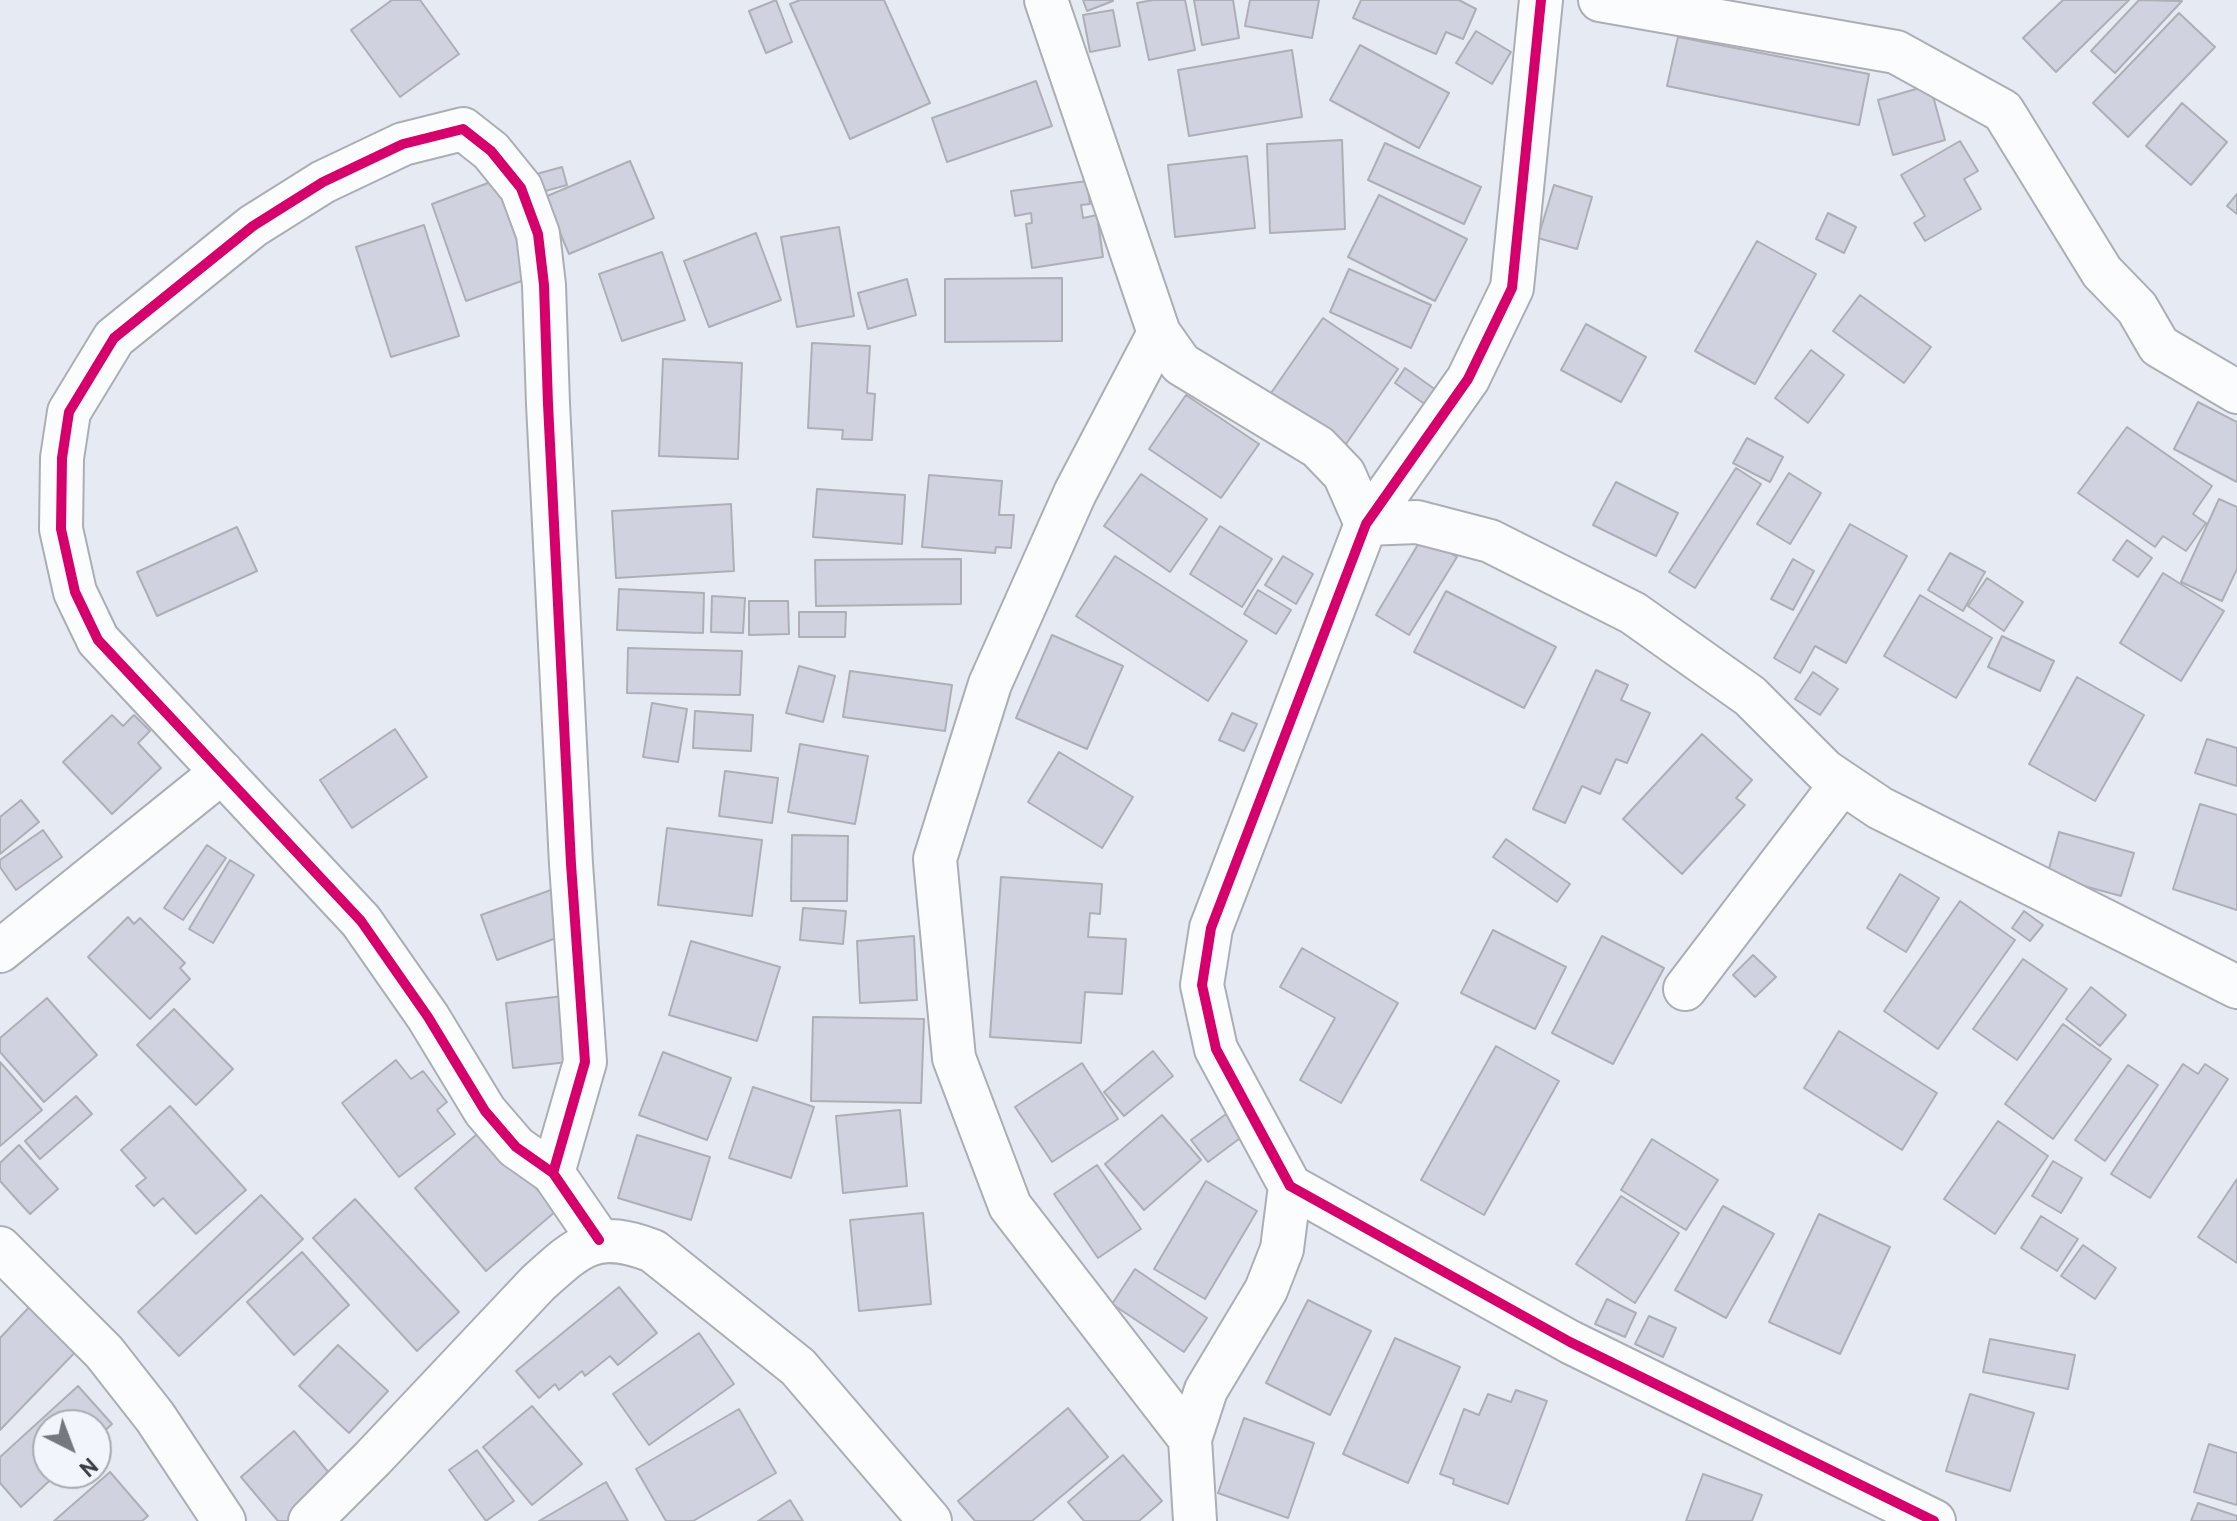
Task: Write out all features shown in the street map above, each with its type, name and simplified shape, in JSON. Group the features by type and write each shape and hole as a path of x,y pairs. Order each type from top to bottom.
{"street":[{"path":"1046,0 1159,333 1181,364 1318,447 1344,474 1366,524"},
{"path":"1541,0 1512,288 1468,379 1366,524 1211,928 1202,985 1216,1049 1290,1186 1570,1342 1934,1521"},
{"path":"1600,0 1896,52 2003,111 2102,272 2137,308 2159,346 2237,392"},
{"path":"553,1173 585,1062 571,864 544,285 538,234 521,188 491,151 463,129 403,144 323,182 253,226 114,338 69,412 62,458 61,529 75,592 98,640 361,921 428,1017 485,1111 516,1147 553,1173 599,1240"},
{"path":"1159,333 1075,493 990,684 935,859 954,1058 1010,1206 1190,1439"},
{"path":"1366,524 1417,522 1490,541 1633,613 1750,696 1825,771 1880,808 2237,987"},
{"path":"0,951 222,772"},
{"path":"1685,989 1842,783"},
{"path":"1195,1521 1190,1439 1206,1390 1266,1290 1282,1249 1290,1186"},
{"path":"310,1521 538,1283 568,1256 599,1240 625,1240 653,1251 798,1367 930,1521"},
{"path":"0,1248 104,1352 155,1417 224,1521"}],"building":[{"path":"392,0 420,0 459,54 400,97 351,30"},
{"path":"776,0 792,42 766,53 749,11"},
{"path":"800,0 884,0 930,103 850,139 790,4"},
{"path":"1083,0 1113,0 1113,1 1087,11"},
{"path":"1185,0 1195,50 1149,60 1137,3"},
{"path":"1194,0 1233,0 1239,38 1202,45"},
{"path":"1250,0 1319,0 1312,38 1245,26"},
{"path":"1361,0 1459,0 1476,9 1463,39 1446,32 1436,54 1353,18"},
{"path":"2063,0 2129,0 2056,72 2023,38"},
{"path":"2139,0 2182,1 2115,73 2091,51"},
{"path":"1113,10 1120,46 1090,52 1083,15"},
{"path":"2179,13 2215,47 2128,137 2093,103"},
{"path":"1476,31 1511,52 1492,84 1456,63"},
{"path":"1678,37 1869,74 1859,125 1667,86"},
{"path":"1360,45 1449,93 1419,148 1330,100"},
{"path":"1292,50 1302,117 1189,136 1178,70"},
{"path":"1036,81 1052,126 947,162 932,118"},
{"path":"1930,85 1945,140 1893,155 1878,100"},
{"path":"2182,103 2227,142 2191,185 2146,146"},
{"path":"1342,140 1345,229 1270,233 1267,144"},
{"path":"1960,141 1978,171 1964,179 1981,209 1925,241 1914,223 1925,216 1901,175"},
{"path":"1385,143 1481,187 1464,224 1368,180"},
{"path":"1247,156 1255,228 1175,237 1168,165"},
{"path":"630,161 654,218 569,254 545,197"},
{"path":"562,167 567,185 538,193 533,175"},
{"path":"496,180 530,278 466,301 432,204"},
{"path":"1087,181 1090,204 1081,205 1083,218 1097,215 1103,257 1032,268 1026,224 1032,223 1031,213 1015,216 1011,191"},
{"path":"1554,185 1592,197 1577,249 1538,238"},
{"path":"2237,194 2237,214 2227,206"},
{"path":"1379,195 1467,239 1435,301 1348,257"},
{"path":"1828,213 1856,227 1844,253 1816,239"},
{"path":"424,225 459,336 391,357 356,247"},
{"path":"839,227 854,316 797,327 781,237"},
{"path":"756,233 781,300 709,327 684,261"},
{"path":"1757,241 1816,274 1755,384 1695,351"},
{"path":"662,252 685,320 622,341 599,274"},
{"path":"1349,269 1431,305 1411,348 1330,312"},
{"path":"1062,278 1062,341 945,342 945,279"},
{"path":"907,279 916,315 868,329 858,293"},
{"path":"1860,295 1931,347 1904,383 1833,331"},
{"path":"1323,318 1398,369 1346,444 1271,393"},
{"path":"1586,324 1646,357 1621,402 1561,370"},
{"path":"812,343 870,346 867,393 875,394 872,440 842,439 843,430 808,428"},
{"path":"1811,350 1844,375 1808,423 1775,398"},
{"path":"663,359 742,363 738,459 659,456"},
{"path":"1405,368 1436,390 1426,405 1395,383"},
{"path":"1186,395 1259,444 1221,498 1149,449"},
{"path":"2198,402 2237,422 2237,482 2174,449"},
{"path":"2127,427 2212,486 2193,514 2206,523 2186,551 2163,536 2155,547 2078,493"},
{"path":"1747,438 1783,457 1770,482 1733,463"},
{"path":"1736,468 1761,484 1695,588 1669,572"},
{"path":"1789,473 1821,493 1790,544 1757,524"},
{"path":"1141,474 1207,519 1170,572 1104,526"},
{"path":"929,475 1002,481 999,515 1014,515 1011,548 996,547 995,553 922,547"},
{"path":"1616,482 1678,513 1656,556 1593,525"},
{"path":"817,489 905,495 902,544 813,537"},
{"path":"2219,499 2237,507 2237,569 2222,601 2181,582"},
{"path":"731,504 734,571 616,578 612,511"},
{"path":"1850,524 1907,556 1846,663 1815,646 1800,673 1774,658"},
{"path":"1220,526 1272,559 1242,607 1190,574"},
{"path":"237,527 257,571 157,616 137,572"},
{"path":"1423,536 1457,557 1409,635 1376,615"},
{"path":"2127,540 2152,558 2138,577 2113,560"},
{"path":"1950,553 1985,572 1963,611 1928,590"},
{"path":"1115,556 1247,641 1208,701 1076,616"},
{"path":"1283,556 1313,574 1296,604 1265,585"},
{"path":"961,559 961,604 816,606 815,560"},
{"path":"1793,559 1814,571 1793,610 1771,599"},
{"path":"2163,573 2224,611 2181,681 2120,643"},
{"path":"1987,578 2023,602 2004,631 1968,606"},
{"path":"619,589 704,593 703,633 617,630"},
{"path":"1258,590 1291,610 1276,634 1244,614"},
{"path":"1446,591 1556,647 1524,708 1414,652"},
{"path":"1920,595 1992,638 1956,698 1884,656"},
{"path":"712,596 745,598 743,633 711,632"},
{"path":"749,601 788,601 789,634 749,635"},
{"path":"799,612 846,612 845,637 799,637"},
{"path":"1052,635 1123,666 1087,749 1016,718"},
{"path":"2002,636 2054,661 2040,691 1988,667"},
{"path":"628,648 742,651 740,695 627,693"},
{"path":"799,666 835,676 823,722 786,713"},
{"path":"1596,670 1628,685 1621,700 1650,713 1627,763 1616,759 1600,794 1582,786 1565,823 1533,809"},
{"path":"850,671 952,685 945,731 843,717"},
{"path":"1813,672 1838,689 1820,715 1795,699"},
{"path":"2077,677 2144,715 2095,801 2029,764"},
{"path":"652,703 687,709 678,762 643,757"},
{"path":"695,711 753,715 751,751 693,748"},
{"path":"1232,713 1257,724 1244,751 1219,740"},
{"path":"112,715 123,726 134,715 150,731 138,743 161,768 112,814 63,762"},
{"path":"395,729 427,777 352,828 320,780"},
{"path":"1702,734 1752,780 1736,798 1745,805 1682,874 1623,819"},
{"path":"2207,739 2237,748 2237,786 2195,773"},
{"path":"800,744 868,756 855,824 788,812"},
{"path":"1059,752 1133,797 1102,848 1028,802"},
{"path":"725,771 778,778 772,823 719,816"},
{"path":"21,800 39,822 0,854 0,817"},
{"path":"2200,804 2237,815 2237,910 2173,889"},
{"path":"667,828 762,840 752,916 658,905"},
{"path":"43,830 62,857 16,890 0,867 0,860"},
{"path":"2059,832 2134,853 2121,896 2047,876"},
{"path":"792,835 848,836 847,901 791,901"},
{"path":"1506,839 1570,884 1557,902 1493,857"},
{"path":"207,845 226,858 183,920 164,908"},
{"path":"230,860 254,875 213,943 189,929"},
{"path":"1900,874 1939,898 1906,952 1867,928"},
{"path":"1001,877 1102,884 1100,914 1090,913 1088,937 1126,939 1122,994 1085,992 1081,1043 990,1037"},
{"path":"551,890 567,934 497,960 481,915"},
{"path":"1960,901 2015,940 1938,1049 1884,1011"},
{"path":"803,908 846,911 843,944 800,940"},
{"path":"2024,911 2043,925 2030,941 2012,928"},
{"path":"128,917 134,924 140,918 185,963 180,968 190,979 150,1019 88,957"},
{"path":"1493,930 1566,967 1535,1029 1461,993"},
{"path":"914,936 917,1000 860,1003 857,941"},
{"path":"1602,936 1664,968 1613,1064 1552,1033"},
{"path":"691,941 780,967 757,1041 669,1015"},
{"path":"1302,948 1398,1003 1341,1103 1300,1080 1335,1018 1280,987"},
{"path":"1753,955 1776,977 1755,997 1733,975"},
{"path":"2023,959 2067,989 2017,1060 1973,1029"},
{"path":"2091,987 2126,1015 2100,1046 2066,1019"},
{"path":"571,995 578,1061 513,1068 506,1003"},
{"path":"47,998 97,1055 44,1102 0,1052 0,1038"},
{"path":"174,1009 233,1069 196,1105 137,1045"},
{"path":"813,1017 924,1019 921,1103 811,1101"},
{"path":"2063,1024 2111,1059 2053,1139 2005,1104"},
{"path":"1839,1031 1937,1093 1902,1150 1804,1088"},
{"path":"1496,1046 1559,1081 1484,1215 1421,1180"},
{"path":"1153,1051 1173,1076 1124,1116 1104,1092"},
{"path":"663,1052 731,1078 707,1140 639,1115"},
{"path":"396,1060 411,1079 423,1071 447,1102 437,1110 455,1134 399,1177 342,1103"},
{"path":"0,1062 42,1110 0,1146"},
{"path":"1082,1063 1118,1119 1052,1162 1015,1107"},
{"path":"2183,1064 2198,1074 2205,1064 2228,1079 2150,1198 2111,1174"},
{"path":"2128,1065 2158,1085 2105,1161 2075,1140"},
{"path":"753,1087 814,1107 791,1178 729,1158"},
{"path":"76,1096 92,1114 40,1159 25,1141"},
{"path":"170,1106 246,1190 196,1234 163,1198 154,1206 136,1186 146,1178 121,1150"},
{"path":"900,1110 907,1186 843,1193 836,1116"},
{"path":"1226,1114 1243,1136 1208,1162 1191,1140"},
{"path":"1162,1115 1201,1160 1144,1210 1105,1164"},
{"path":"1998,1121 2048,1156 1995,1234 1944,1199"},
{"path":"484,1128 556,1211 486,1271 415,1188"},
{"path":"637,1135 710,1157 691,1220 618,1198"},
{"path":"1652,1139 1718,1180 1686,1230 1621,1190"},
{"path":"19,1145 58,1189 30,1214 0,1181 0,1163"},
{"path":"2053,1161 2082,1178 2061,1213 2032,1196"},
{"path":"1097,1165 1141,1229 1098,1258 1054,1194"},
{"path":"2237,1179 2237,1263 2198,1237"},
{"path":"1206,1181 1257,1211 1205,1299 1154,1269"},
{"path":"261,1195 303,1239 179,1356 138,1312"},
{"path":"1621,1196 1679,1233 1635,1303 1576,1264"},
{"path":"355,1199 459,1312 417,1351 313,1238"},
{"path":"1723,1206 1774,1234 1726,1318 1675,1290"},
{"path":"923,1213 931,1304 859,1311 850,1220"},
{"path":"1819,1214 1890,1247 1840,1354 1769,1322"},
{"path":"2041,1216 2078,1239 2057,1271 2021,1248"},
{"path":"2083,1245 2116,1268 2095,1299 2061,1276"},
{"path":"302,1252 349,1305 294,1355 247,1302"},
{"path":"1135,1269 1207,1318 1184,1352 1112,1304"},
{"path":"619,1287 657,1333 618,1365 610,1356 585,1376 582,1371 559,1390 555,1384 539,1398 516,1371"},
{"path":"1607,1299 1636,1313 1625,1337 1595,1324"},
{"path":"36,1300 83,1344 0,1430 0,1338"},
{"path":"1308,1300 1371,1331 1330,1415 1266,1383"},
{"path":"1649,1316 1676,1328 1663,1357 1635,1344"},
{"path":"699,1333 734,1384 649,1445 613,1394"},
{"path":"1395,1338 1460,1367 1408,1483 1343,1454"},
{"path":"1990,1339 2075,1355 2068,1389 1983,1372"},
{"path":"338,1345 388,1391 349,1433 299,1386"},
{"path":"78,1386 99,1409 53,1409"},
{"path":"1516,1390 1547,1401 1508,1504 1453,1484 1454,1479 1440,1474 1464,1409 1479,1415 1488,1394 1511,1402"},
{"path":"1970,1394 2034,1413 2010,1491 1946,1471"},
{"path":"532,1406 582,1464 532,1505 483,1447"},
{"path":"1068,1408 1108,1457 1032,1521 975,1521 958,1501"},
{"path":"739,1409 776,1473 693,1521 666,1521 636,1469"},
{"path":"1244,1418 1314,1443 1288,1518 1218,1493"},
{"path":"32,1428 32,1489 41,1489 21,1507 0,1483 0,1457"},
{"path":"294,1431 340,1486 299,1521 278,1521 241,1477"},
{"path":"2209,1444 2237,1453 2237,1505 2194,1492"},
{"path":"477,1450 514,1501 486,1521 449,1470"},
{"path":"1123,1455 1162,1501 1139,1521 1084,1521 1068,1502"},
{"path":"112,1474 148,1516 142,1521 54,1521 91,1489 112,1489"},
{"path":"1703,1474 1762,1495 1752,1521 1686,1521"},
{"path":"606,1482 628,1521 539,1521"},
{"path":"790,1500 803,1521 758,1521"},
{"path":"2198,1503 2237,1516 2237,1521 2191,1521"}],"cycle path":[{"path":"1541,0 1512,288 1468,379 1366,524 1211,928 1202,985 1216,1049 1290,1186 1570,1342 1934,1521"},
{"path":"553,1173 585,1062 571,864 544,285 538,234 521,188 491,151 463,129 403,144 323,182 253,226 114,338 69,412 62,458 61,529 75,592 98,640 361,921 428,1017 485,1111 516,1147 553,1173 599,1240"}]}
